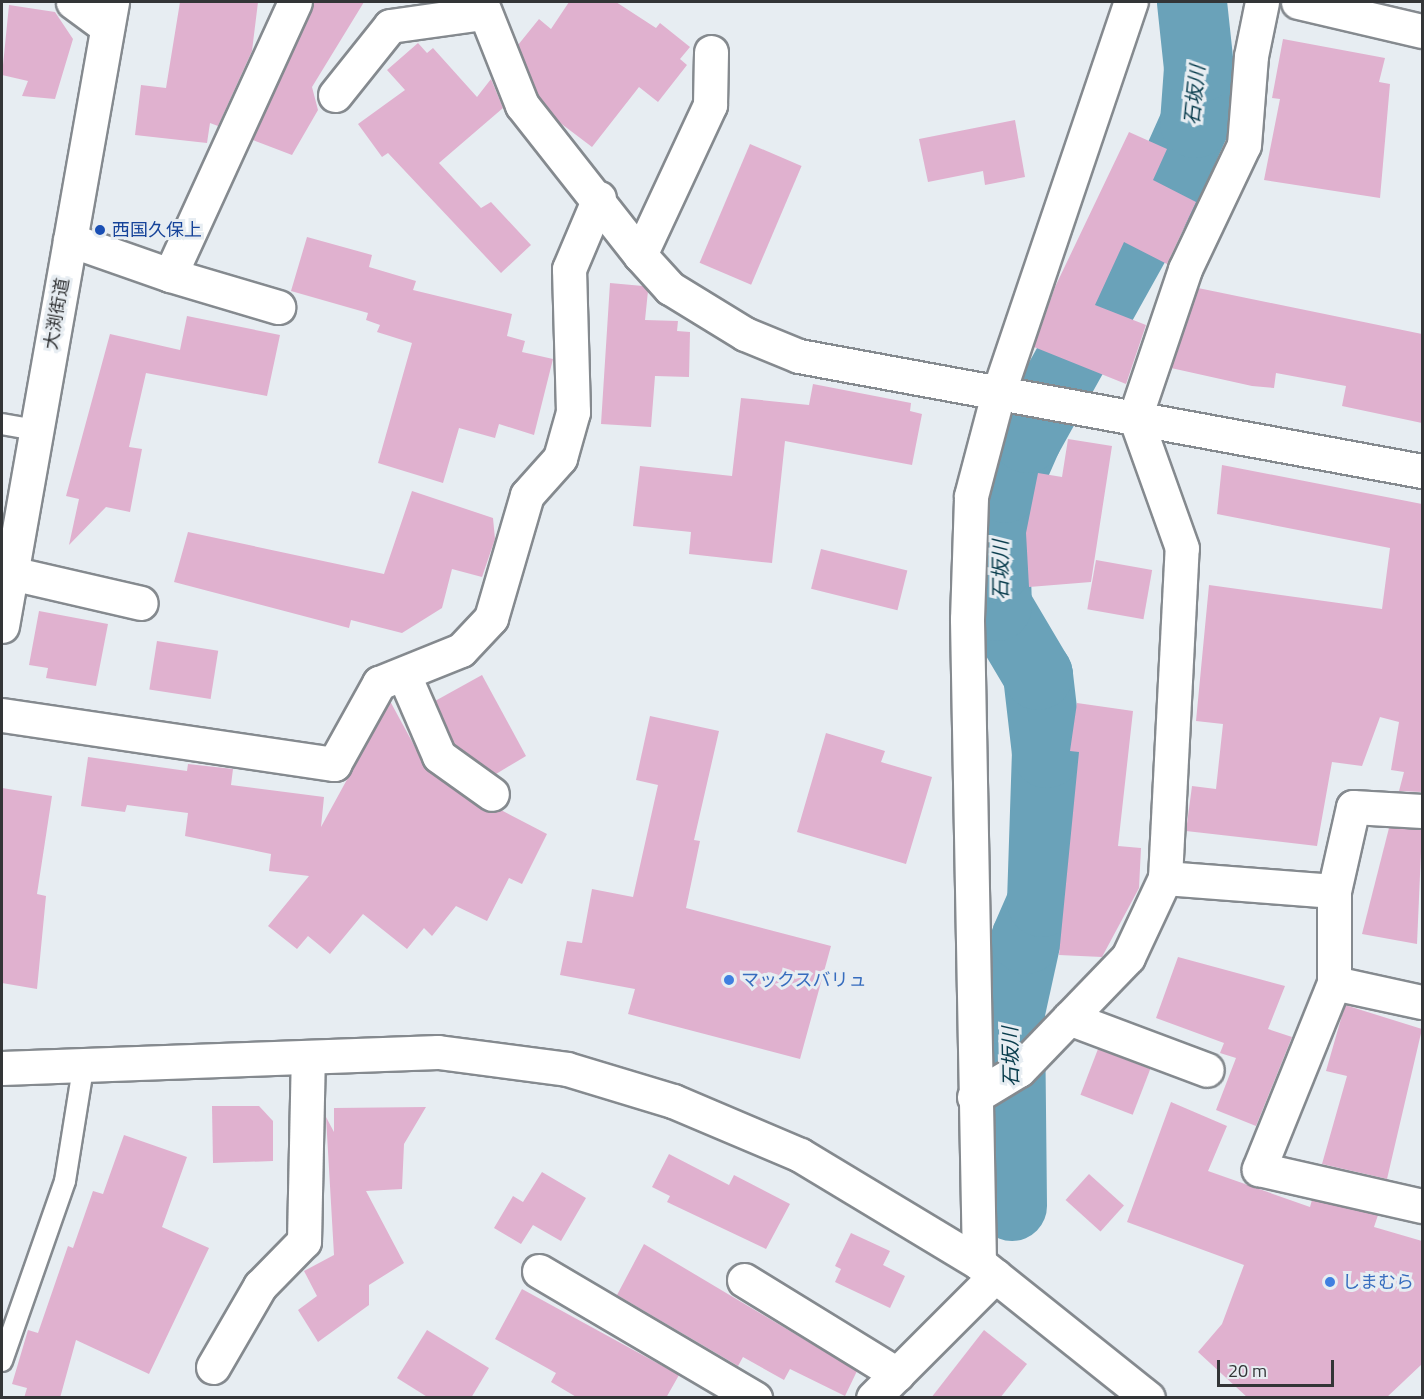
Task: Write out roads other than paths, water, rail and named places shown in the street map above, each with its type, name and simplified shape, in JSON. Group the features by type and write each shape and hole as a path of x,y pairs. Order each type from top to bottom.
{"street":[{"path":"73,2 110,14"},
{"path":"170,275 295,2"},
{"path":"873,1398 897,1374 987,1269 996,1083 967,619 971,496 1011,396 1131,2"},
{"path":"996,1083 1069,1018 1128,957 1165,878 1182,548 1135,417 1185,269 1244,145 1251,56 1262,2"},
{"path":"1298,2 1422,31"},
{"path":"335,95 390,26 482,8 522,105 599,198 640,255 670,288 745,334 799,356 1422,471"},
{"name":"大渕街道","path":"2,626 110,14"},
{"path":"640,255 710,105 711,52"},
{"path":"2,715 334,764 379,683 404,675 461,650 491,618 528,495 560,458 573,412 569,269 599,198"},
{"path":"70,240 170,275 278,307"},
{"path":"11,573 141,603"},
{"path":"404,675 439,756 492,794"},
{"path":"1422,811 1353,807 1334,891 1334,983 1259,1169 1422,1206"},
{"path":"1165,878 1334,891"},
{"path":"1334,983 1422,1002"},
{"path":"1069,1018 1207,1070"},
{"path":"2,1068 83,1068 438,1052 567,1069 673,1101 800,1155 987,1269 1148,1398"},
{"path":"213,1367 260,1286 304,1241 308,1058"},
{"path":"539,1271 755,1398"},
{"path":"744,1280 897,1374"}],"lane":[{"path":"2,424 36,430"},
{"path":"2,1361 65,1181 83,1068"}],"waterway":[{"name":"石坂川","path":"1012,1206 1010,1012 1026,939 1042,902 1047,753 1038,675 997,606 996,568 1005,488 1027,438 1165,190 1195,123 1199,68 1192,2"}],"place":[{"name":"西国久保上","path":"100,230"},
{"name":"マックスバリュ","path":"729,980"},
{"name":"しまむら","path":"1330,1282"}]}
